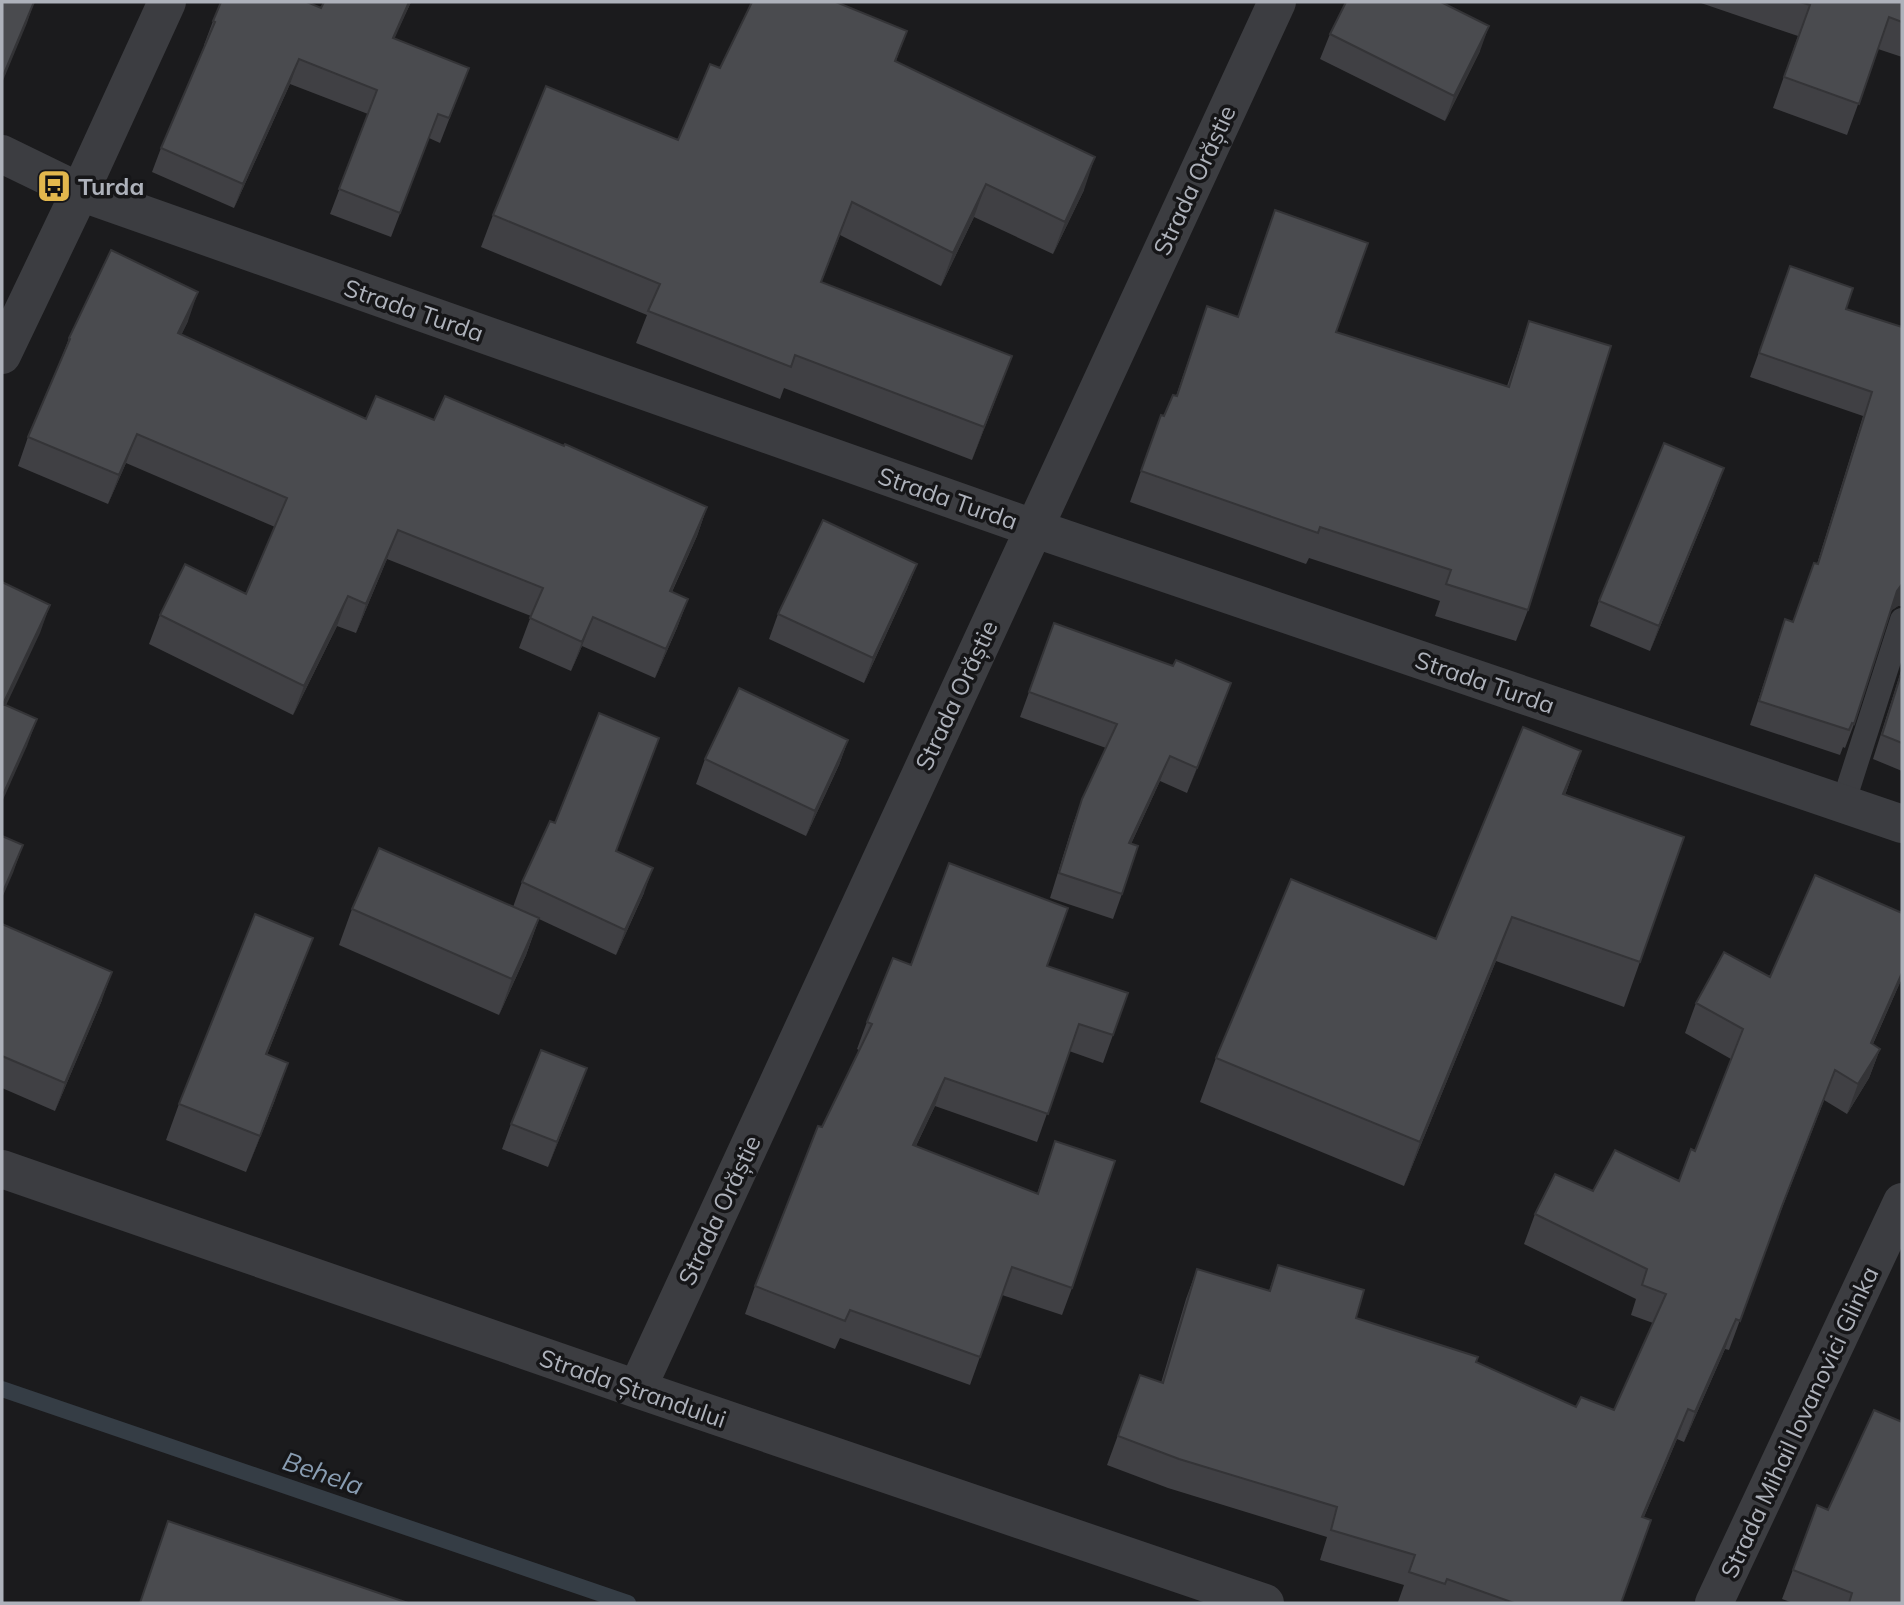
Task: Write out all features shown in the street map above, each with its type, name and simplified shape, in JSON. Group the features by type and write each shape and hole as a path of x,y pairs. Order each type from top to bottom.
{"street":[{"path":"2,355 167,2"},
{"name":"Strada Orăștie","path":"637,1389 1277,2"},
{"name":"Strada Turda","path":"2,154 80,192 1033,528 1902,824"},
{"name":"Strada Ștrandului","path":"2,1169 1265,1603"},
{"name":"Strada Mihail Iovanovici Glinka","path":"1714,1603 1902,1202"}],"lane":[{"path":"1843,803 1902,620"}],"building":[{"path":"2,2 34,2 3,76 2,75"},
{"path":"221,2 307,2 321,8 324,2 409,2 393,38 469,68 449,118 438,114 400,213 339,189 377,90 299,59 243,184 161,148"},
{"path":"752,2 836,2 907,31 895,61 1095,157 1065,222 986,184 953,253 852,202 821,282 1012,356 984,427 795,355 791,367 648,311 660,284 493,215 546,86 678,140 710,64 720,68"},
{"path":"1346,2 1441,2 1489,26 1454,96 1330,34"},
{"path":"1800,2 1902,2 1902,22 1889,17 1859,104 1784,77 1810,5"},
{"path":"1275,210 1368,243 1336,332 1509,387 1529,321 1611,346 1528,610 1446,584 1451,570 1320,527 1318,533 1141,471 1161,415 1164,416 1173,395 1177,396 1207,306 1238,317"},
{"path":"111,250 198,292 178,333 366,419 376,396 434,420 445,396 564,446 565,444 707,507 670,591 688,599 666,649 593,617 582,642 530,618 543,588 398,530 366,604 348,596 304,686 160,615 185,564 246,594 287,498 137,434 119,475 28,437 69,338"},
{"path":"1790,266 1853,288 1846,309 1902,327 1902,584 1897,591 1854,724 1852,723 1849,730 1759,701 1785,619 1793,622 1814,563 1818,564 1872,392 1759,353"},
{"path":"1664,443 1724,468 1659,626 1599,601"},
{"path":"823,520 917,564 873,658 778,614"},
{"path":"2,582 50,605 3,704 37,719 2,797"},
{"path":"1054,623 1173,666 1176,660 1231,683 1197,768 1170,756 1129,843 1138,846 1122,894 1059,873 1082,799 1117,724 1029,692"},
{"path":"1902,671 1902,743 1882,735"},
{"path":"739,688 848,740 815,811 705,759"},
{"path":"599,713 659,738 616,851 653,868 625,930 522,882 550,821 555,823"},
{"path":"1523,727 1581,751 1563,794 1684,837 1640,962 1512,917 1420,1142 1216,1058 1291,879 1436,939"},
{"path":"2,836 23,845 2,894"},
{"path":"379,848 539,918 512,979 352,909"},
{"path":"949,863 1068,908 1047,966 1128,993 1113,1035 1079,1024 1048,1114 945,1078 913,1145 1038,1194 1055,1141 1115,1161 1072,1288 1012,1267 980,1357 850,1310 845,1321 755,1286 818,1126 822,1127 872,1024 867,1022 893,958 911,965"},
{"path":"1815,875 1902,913 1902,973 1871,1043 1880,1049 1858,1084 1835,1070 1740,1321 1736,1319 1695,1412 1688,1409 1642,1517 1651,1520 1621,1603 1514,1603 1447,1579 1445,1584 1409,1572 1415,1555 1331,1530 1337,1507 1179,1459 1118,1436 1140,1375 1163,1383 1197,1269 1270,1291 1278,1265 1364,1290 1356,1318 1478,1357 1476,1362 1576,1407 1581,1397 1614,1410 1666,1294 1642,1285 1647,1269 1535,1214 1555,1174 1593,1191 1615,1150 1679,1181 1691,1149 1695,1151 1743,1029 1696,1003 1724,952 1770,977"},
{"path":"255,914 313,938 266,1054 288,1063 260,1136 179,1104"},
{"path":"2,924 112,972 65,1083 2,1056"},
{"path":"541,1050 587,1068 557,1142 511,1124"},
{"path":"1874,1410 1902,1422 1902,1603 1849,1603 1852,1593 1793,1570 1817,1505 1828,1510"},
{"path":"168,1521 408,1603 140,1603"}],"waterway":[{"name":"Behela","path":"2,1389 628,1603"}],"place":[{"name":"Turda","path":"54,186"}]}
